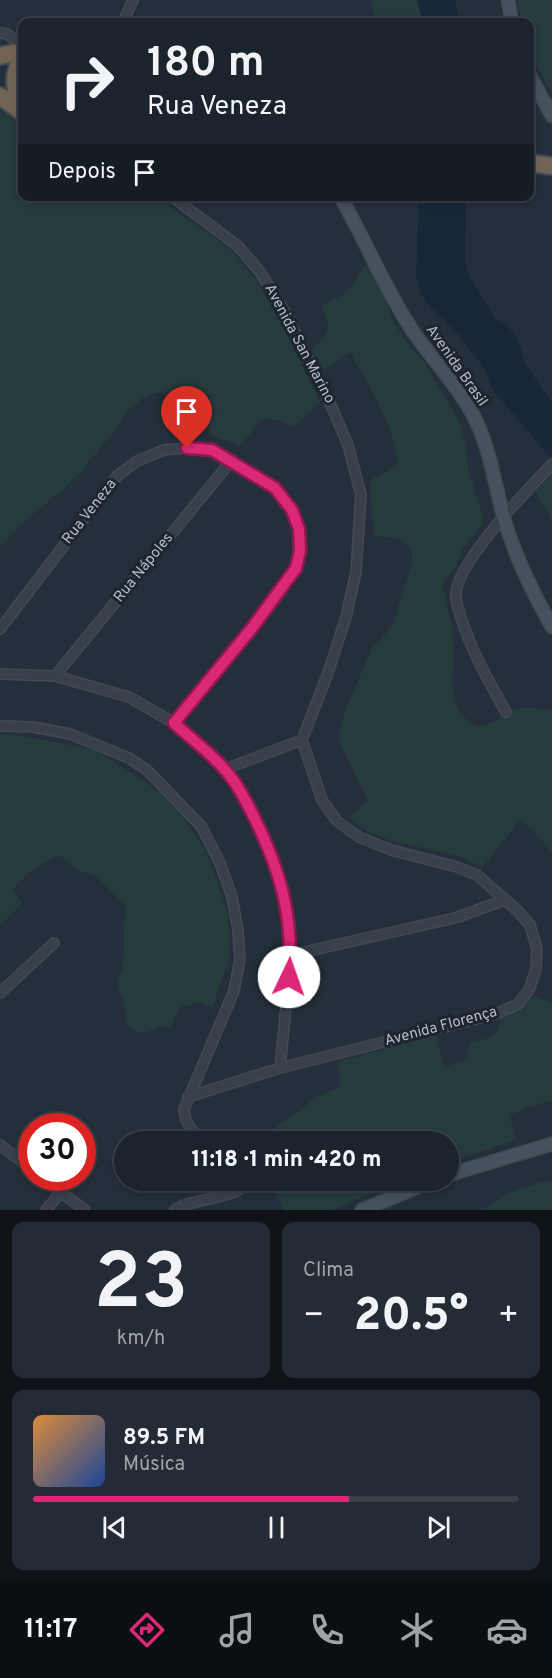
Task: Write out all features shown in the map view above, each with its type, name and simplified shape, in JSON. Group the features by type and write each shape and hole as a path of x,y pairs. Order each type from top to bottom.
{"highway":[{"path":"0,56 18,52"},
{"path":"18,66 15,81 18,94"},
{"path":"0,96 18,108"},
{"path":"534,164 552,166"}],"main road":[{"path":"508,0 511,18"},
{"path":"534,86 552,116"},
{"name":"Avenida Brasil","path":"343,201 395,302 414,333 467,404 478,424 517,558 552,627"},
{"path":"459,1172 552,1144"},
{"path":"362,1210 408,1191"}],"street":[{"path":"125,18 133,0"},
{"path":"0,33 7,34 18,41"},
{"name":"Avenida San Marino","path":"178,201 238,246 260,272 286,314 333,410 348,445 360,495 356,572 346,617 328,673 302,740"},
{"name":"Rua Veneza","path":"0,629 117,476 137,460 164,450 187,448 212,450 232,460 275,488 292,510 299,529 300,551 296,568 259,619 174,723"},
{"name":"Rua Nápoles","path":"55,676 232,460"},
{"path":"506,712 482,670 468,638 456,595 459,581 478,549 504,516 552,464"},
{"path":"0,674 55,676 129,697 174,723 225,769 244,799 270,850 283,891 291,955 280,1068"},
{"path":"0,726 33,727 70,734 129,758 147,770 201,826 220,862 232,897 240,958 234,991 184,1109 187,1125 193,1131"},
{"path":"225,769 302,740"},
{"name":"Avenida Florença","path":"188,1097 280,1068 496,1014 518,1004 529,990 536,969 537,949 530,925 518,911 477,875 457,867 391,850 359,837 337,820 322,800 302,740"},
{"path":"291,955 444,920 505,900"},
{"path":"0,993 54,943"},
{"path":"0,1145 18,1158"},
{"path":"177,1208 235,1191"},
{"path":"46,1210 61,1192 85,1210"}],"green space":[{"path":"371,0 417,0 422,18 375,18"},
{"path":"517,0 552,0 552,94 534,59 534,18 520,18"},
{"path":"0,102 18,113 18,201 162,201 228,247 255,278 281,322 320,402 294,427 279,420 263,419 241,446 209,434 210,397 198,390 155,393 144,397 130,408 80,473 21,524 0,547"},
{"path":"367,266 379,278 393,321 409,345 423,360 461,425 467,451 468,470 482,513 483,524 462,549 456,567 444,581 443,589 452,634 454,699 458,710 477,726 493,722 521,708 552,710 552,852 530,827 519,821 483,867 457,856 385,838 360,826 349,817 368,801 341,745 339,733 345,711 373,646 378,644 393,623 412,564 412,555 406,544 395,539 373,536 372,479 393,469 397,463 391,434 380,405 350,352 323,370 312,349 323,339 328,330 327,320 321,306 343,295 352,286 363,267"},
{"path":"552,472 552,521 534,490"},
{"path":"13,734 96,750 153,787 182,815 205,850 228,914 230,940 228,964 212,1007 200,1002 180,1007 170,1027 156,1027 148,1032 135,1031 128,1025 118,985 123,969 125,904 95,876 80,871 62,857 57,856 35,868 14,888 13,891 22,904 0,925 0,735"},
{"path":"535,996 552,1003 552,1100 511,1115 516,1140 459,1159 459,1131 271,1131 317,1097 339,1087 341,1084 337,1064 340,1061 436,1035 444,1067 469,1058 468,1048 471,1043 493,1036 498,1030 501,1017 521,1007"},
{"path":"552,1180 552,1210 485,1210 507,1194"},
{"path":"274,1191 377,1191 332,1210 284,1210"}],"water":[{"path":"417,0 455,0 458,18 422,18"},
{"path":"419,201 466,201 465,259 470,278 495,318 506,324 517,338 526,365 552,403 552,457 492,389 485,369 455,331 421,295 416,276"}],"route":[{"path":"187,448 212,450 275,488 292,510 299,529 300,551 296,568 252,628 174,723 225,769 244,799 270,850 283,891 289,926 291,955 289,977"}]}
